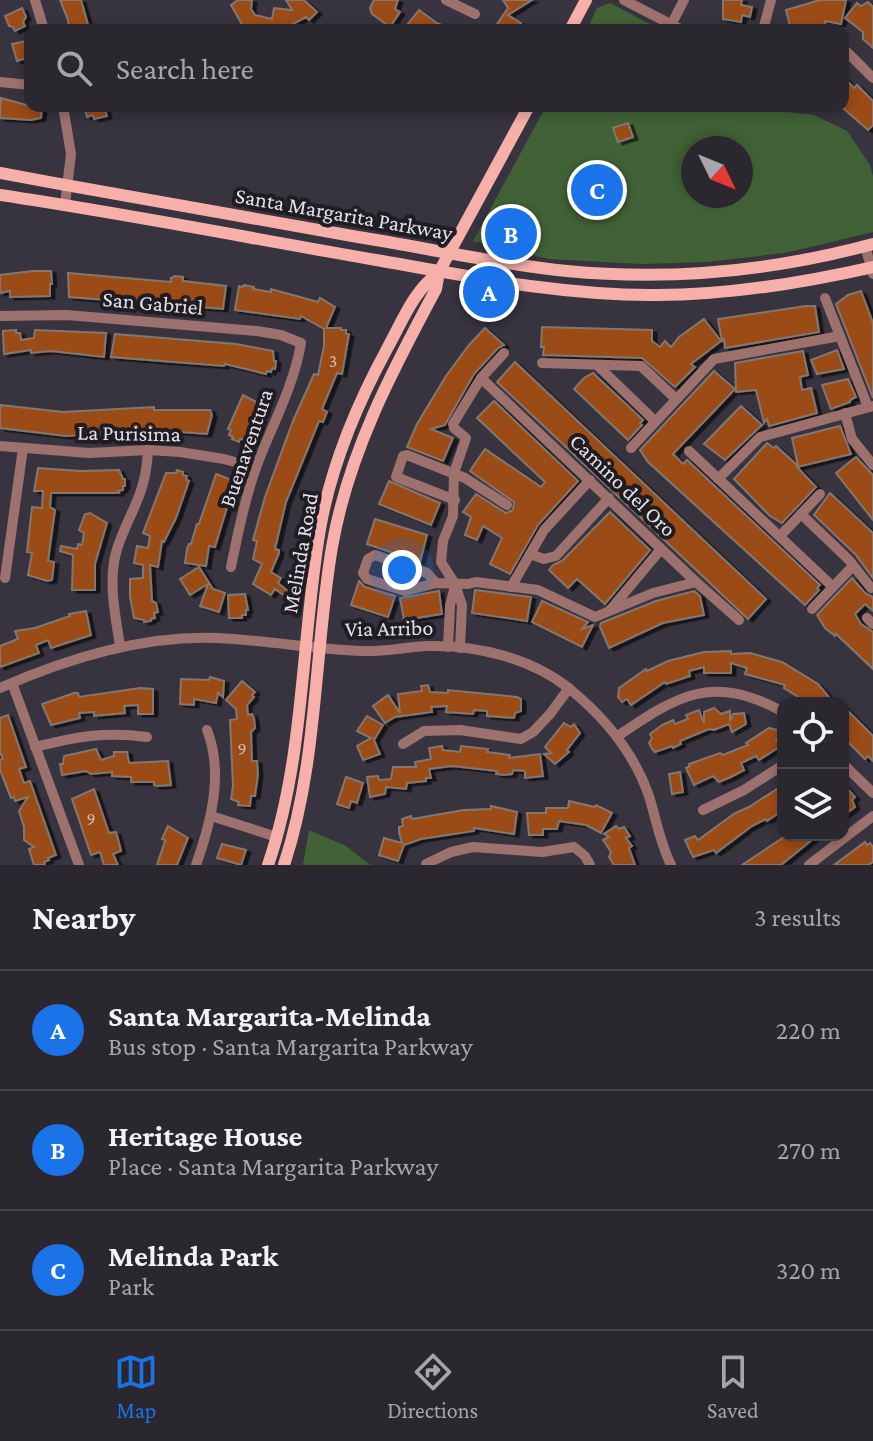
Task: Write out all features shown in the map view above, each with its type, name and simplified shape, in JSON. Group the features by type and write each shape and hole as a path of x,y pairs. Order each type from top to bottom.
{"main road":[{"path":"573,24 586,0"},
{"name":"Melinda Road","path":"284,865 304,788 332,546 351,470 376,407 436,289 439,272 526,112"},
{"name":"Santa Margarita Parkway","path":"0,173 565,271 656,275 757,268 869,245"},
{"name":"Santa Margarita Parkway","path":"0,195 570,292 658,295 765,288 872,270"},
{"name":"Melinda Road","path":"268,865 289,786 321,526 337,466 374,374 421,286 439,272"}],"street":[{"path":"35,0 42,24"},
{"path":"446,0 475,14"},
{"path":"624,0 669,24"},
{"path":"672,24 684,0"},
{"path":"765,24 771,0"},
{"path":"849,54 873,78"},
{"path":"0,82 24,84"},
{"path":"64,112 70,140 69,186 65,204"},
{"path":"869,245 872,270"},
{"path":"718,479 760,437 870,406 825,298"},
{"name":"San Gabriel","path":"0,316 67,315 226,329 281,335 301,343"},
{"path":"631,448 714,359 840,336"},
{"name":"Buenaventura","path":"231,567 256,468 297,366 301,343"},
{"path":"460,648 462,605 455,584 441,562 443,541 453,516 454,473 466,438 453,424 481,378 504,353"},
{"path":"542,363 641,366 676,399"},
{"path":"597,365 655,421"},
{"name":"Camino del Oro","path":"481,378 739,620"},
{"path":"845,413 852,439 873,465"},
{"name":"La Purisima","path":"0,446 89,453 148,450 224,459 256,468"},
{"path":"5,578 23,448"},
{"path":"120,646 112,583 114,565 118,546 143,487 148,450"},
{"path":"689,451 833,587"},
{"path":"455,500 395,475 405,454 465,478 507,505"},
{"path":"511,587 544,530 590,480"},
{"path":"780,536 820,494"},
{"path":"530,554 544,559 556,556 609,498"},
{"path":"801,514 871,588"},
{"path":"609,611 661,549"},
{"path":"436,583 427,573 375,555 368,559 363,573 367,579 405,591 436,583 483,583 548,594 595,617 653,593 696,582"},
{"path":"812,609 853,566"},
{"path":"448,647 450,605 455,584"},
{"name":"Via Arribo","path":"0,688 120,646 162,639 213,638 363,651 448,647 512,658 540,670 569,688 618,736 648,793 671,865"},
{"path":"12,683 79,865"},
{"path":"403,744 424,731 460,730 521,739 533,732 550,714 569,688"},
{"path":"618,736 658,709 687,696 742,693 777,709"},
{"path":"196,865 214,796 215,749 207,730"},
{"path":"35,747 87,734 123,733 147,737"},
{"path":"703,810 744,790 777,769"},
{"path":"848,769 873,793"},
{"path":"211,816 277,837"},
{"path":"809,865 873,816"},
{"path":"426,864 451,852 473,847 542,852 574,847 590,865"}],"green space":[{"path":"610,3 650,24 590,24 597,8"},
{"path":"543,112 786,112 814,115 847,131 870,165 873,176 873,232 785,253 706,262 641,264 549,259 473,241"},
{"path":"309,830 346,846 370,865 303,865"}],"building":[{"path":"60,0 81,0 88,24 68,24"},
{"path":"238,0 252,0 251,9 255,15 272,19 274,8 292,10 286,0 304,0 317,12 309,20 306,17 293,24 242,24 231,5"},
{"path":"374,0 398,0 395,9 400,12 392,24 386,24 372,14 370,8"},
{"path":"503,0 532,0 508,15 520,24 497,24 508,8"},
{"path":"723,0 742,0 741,5 752,7 750,17 742,15 741,22 723,19"},
{"path":"820,0 846,0 841,24 825,21 826,24 790,24 786,10"},
{"path":"868,2 873,7 873,48 863,39 863,32 845,18 857,3 861,6"},
{"path":"22,8 26,17 24,26 15,31 5,16"},
{"path":"419,10 439,24 408,24"},
{"path":"24,41 24,59 17,61 12,44"},
{"path":"849,83 854,88 857,85 873,101 873,125 868,130 848,112"},
{"path":"1,98 24,104 24,112 42,112 41,118 31,120 0,118"},
{"path":"86,112 106,112 107,116 94,119 93,115 87,117"},
{"path":"628,123 633,137 618,142 613,128"},
{"path":"51,271 50,296 10,297 10,291 0,293 0,275"},
{"path":"68,273 171,282 175,276 183,277 183,281 226,286 223,309 69,297"},
{"path":"239,286 318,302 320,298 335,307 326,328 341,328 349,334 342,374 337,373 322,409 327,412 323,422 319,421 286,502 275,549 279,553 271,572 281,578 278,583 289,592 285,596 275,589 271,595 253,584 262,564 253,559 257,541 253,540 293,421 314,374 318,375 324,329 301,316 300,319 235,310"},
{"path":"861,291 873,323 873,398 836,304 848,295"},
{"path":"815,306 819,332 725,348 718,319"},
{"path":"704,319 721,341 691,364 695,367 675,387 642,358 543,355 544,347 541,347 542,327 652,330 652,341 660,347 665,341 671,347 679,337"},
{"path":"485,328 504,345 474,374 445,425 431,429 453,438 443,461 407,447 446,376"},
{"path":"16,330 21,340 34,338 35,330 106,333 104,357 51,351 31,353 31,350 4,354 3,331"},
{"path":"115,334 236,344 273,351 275,369 266,374 225,364 111,357"},
{"path":"837,350 844,369 817,374 811,360"},
{"path":"803,351 808,375 800,377 802,390 811,388 817,413 769,426 767,419 764,423 756,390 736,392 735,363"},
{"path":"515,362 766,599 748,619 497,382"},
{"path":"714,371 735,389 673,454 683,464 687,460 820,585 805,605 648,462 640,450"},
{"path":"593,373 643,420 628,440 574,389"},
{"path":"848,379 856,397 831,409 822,385"},
{"path":"243,395 264,406 250,440 240,439 239,442 232,439 229,435 231,430 228,429"},
{"path":"494,401 578,481 538,525 510,574 490,564 502,538 483,526 477,540 465,535 471,517 463,512 476,494 506,513 513,510 514,502 470,471 485,449 541,487 545,482 477,418"},
{"path":"0,405 63,412 154,407 154,410 210,410 212,415 207,434 167,431 66,436 0,428"},
{"path":"741,406 762,425 725,460 704,444"},
{"path":"840,426 851,454 797,467 816,487 782,523 770,516 734,479 767,443 774,448 776,446 798,466 792,438"},
{"path":"856,457 873,475 873,520 836,473"},
{"path":"38,468 119,470 125,479 125,486 119,493 51,493 50,507 55,510 48,561 54,562 52,580 47,581 28,575 32,553 27,552 32,507 42,508 43,491 34,491"},
{"path":"177,470 183,472 189,481 176,518 162,541 158,567 150,565 152,601 156,603 158,612 154,613 155,618 151,621 144,622 134,618 130,597 130,579 143,578 143,565 134,563 137,546 148,548 150,536 143,533 166,473 176,473"},
{"path":"216,474 235,481 215,547 209,546 206,566 185,563 187,549"},
{"path":"389,481 440,503 431,525 379,504"},
{"path":"830,493 873,533 873,578 855,554 814,515"},
{"path":"610,512 650,550 605,604 577,579 568,588 549,570 562,561"},
{"path":"90,513 107,523 95,564 95,590 72,590 73,555 60,551 61,546 77,549 78,544 82,545 84,533 79,530 85,514"},
{"path":"375,519 427,535 420,562 367,544"},
{"path":"199,567 213,589 225,593 219,612 200,606 208,584 190,595 180,579"},
{"path":"852,578 865,593 873,597 873,611 865,604 855,614 861,624 873,632 873,669 836,634 825,628 817,615"},
{"path":"359,581 365,587 395,596 388,617 351,605"},
{"path":"475,590 531,597 527,621 472,613"},
{"path":"439,591 442,614 404,620 400,598"},
{"path":"694,591 700,596 704,615 663,623 609,648 601,623 656,601"},
{"path":"245,594 246,615 229,618 228,595"},
{"path":"542,601 588,622 582,629 593,625 582,647 532,622"},
{"path":"86,611 91,635 51,648 48,640 36,645 39,653 0,667 0,646 18,639 15,631 35,628 69,614"},
{"path":"704,652 750,653 782,662 818,684 829,697 798,697 784,688 785,685 745,674 747,668 731,663 731,673 704,673 704,667 689,671 690,676 665,682 631,705 627,699 622,702 618,697 619,688 646,669"},
{"path":"210,677 224,681 223,697 218,693 216,703 194,699 194,705 180,704 181,679 209,680"},
{"path":"242,681 255,692 247,705 248,715 252,714 254,718 252,761 257,761 258,774 255,796 251,796 250,806 238,805 239,802 231,799 230,720 237,719 236,709 226,700"},
{"path":"428,685 430,692 448,693 448,690 517,697 521,699 521,711 515,713 514,718 487,716 487,711 474,710 473,714 446,712 447,706 431,707 432,712 395,717 385,723 373,706 388,695 400,713 398,694 422,691 421,686"},
{"path":"153,689 153,714 138,714 138,705 124,706 125,713 94,716 94,712 79,713 80,718 51,725 42,704 74,693 78,693 79,697"},
{"path":"714,708 721,714 730,711 730,721 733,714 744,713 746,724 732,732 729,724 709,729 680,741 681,744 673,748 655,752 652,749 650,734 662,725 688,719 686,715 699,710 704,723 704,712"},
{"path":"849,712 873,736 873,761 868,756 865,759 849,743"},
{"path":"8,715 26,767 19,769 24,783 30,781 56,855 48,858 45,865 34,865 29,849 34,847 24,840 19,811 28,797 15,801 14,797 11,798 0,770 0,760 3,759 0,752 0,718"},
{"path":"367,716 383,725 374,740 380,754 363,760 357,746 371,738 357,731"},
{"path":"564,723 571,727 574,724 580,733 567,750 569,752 555,764 544,754 551,753 545,747"},
{"path":"769,728 777,730 777,749 759,760 756,756 741,763 744,770 731,777 719,782 713,776 694,785 686,768 689,764 720,753 723,755 748,745 746,743"},
{"path":"442,746 443,750 460,752 461,746 488,749 487,752 510,755 509,758 540,754 543,776 525,778 525,771 513,770 512,774 504,775 496,774 497,771 452,766 429,769 431,778 426,778 426,781 407,783 406,789 386,787 385,794 370,797 367,777 391,779 393,767 416,767 415,762 431,759 429,748"},
{"path":"96,749 101,760 114,756 114,752 127,752 129,763 168,761 171,785 131,782 131,777 112,776 112,772 91,774 86,771 62,775 60,764 63,764 64,756"},
{"path":"680,772 683,792 672,794 669,774"},
{"path":"346,777 363,783 357,803 351,801 349,808 337,804"},
{"path":"94,789 109,833 116,832 121,851 113,854 118,865 104,865 100,852 91,855 72,799"},
{"path":"777,789 777,814 752,826 716,853 714,850 693,857 685,840 695,836 698,840 735,813"},
{"path":"849,790 855,797 852,800 855,807 849,812"},
{"path":"569,801 596,805 612,813 601,833 586,825 559,821 557,829 543,829 543,835 529,835 527,813 546,813 546,808 568,808"},
{"path":"491,806 517,812 514,834 474,828 474,831 421,839 404,845 398,861 379,855 384,838 402,843 399,827 403,826 402,819 491,809"},
{"path":"168,826 188,838 177,865 157,865 165,840 162,839"},
{"path":"616,826 619,829 624,827 630,836 626,838 632,846 629,848 635,865 614,865 609,857 611,852 603,840 609,837 604,834"},
{"path":"778,841 811,841 781,865 742,865"},
{"path":"865,842 873,847 873,862 868,865 834,865"},
{"path":"222,844 246,850 241,865 217,858"}],"place":[{"name":"Melinda Park","path":"597,190"},
{"name":"Heritage House","path":"511,234"},
{"name":"Santa Margarita-Melinda","path":"489,292"}]}
